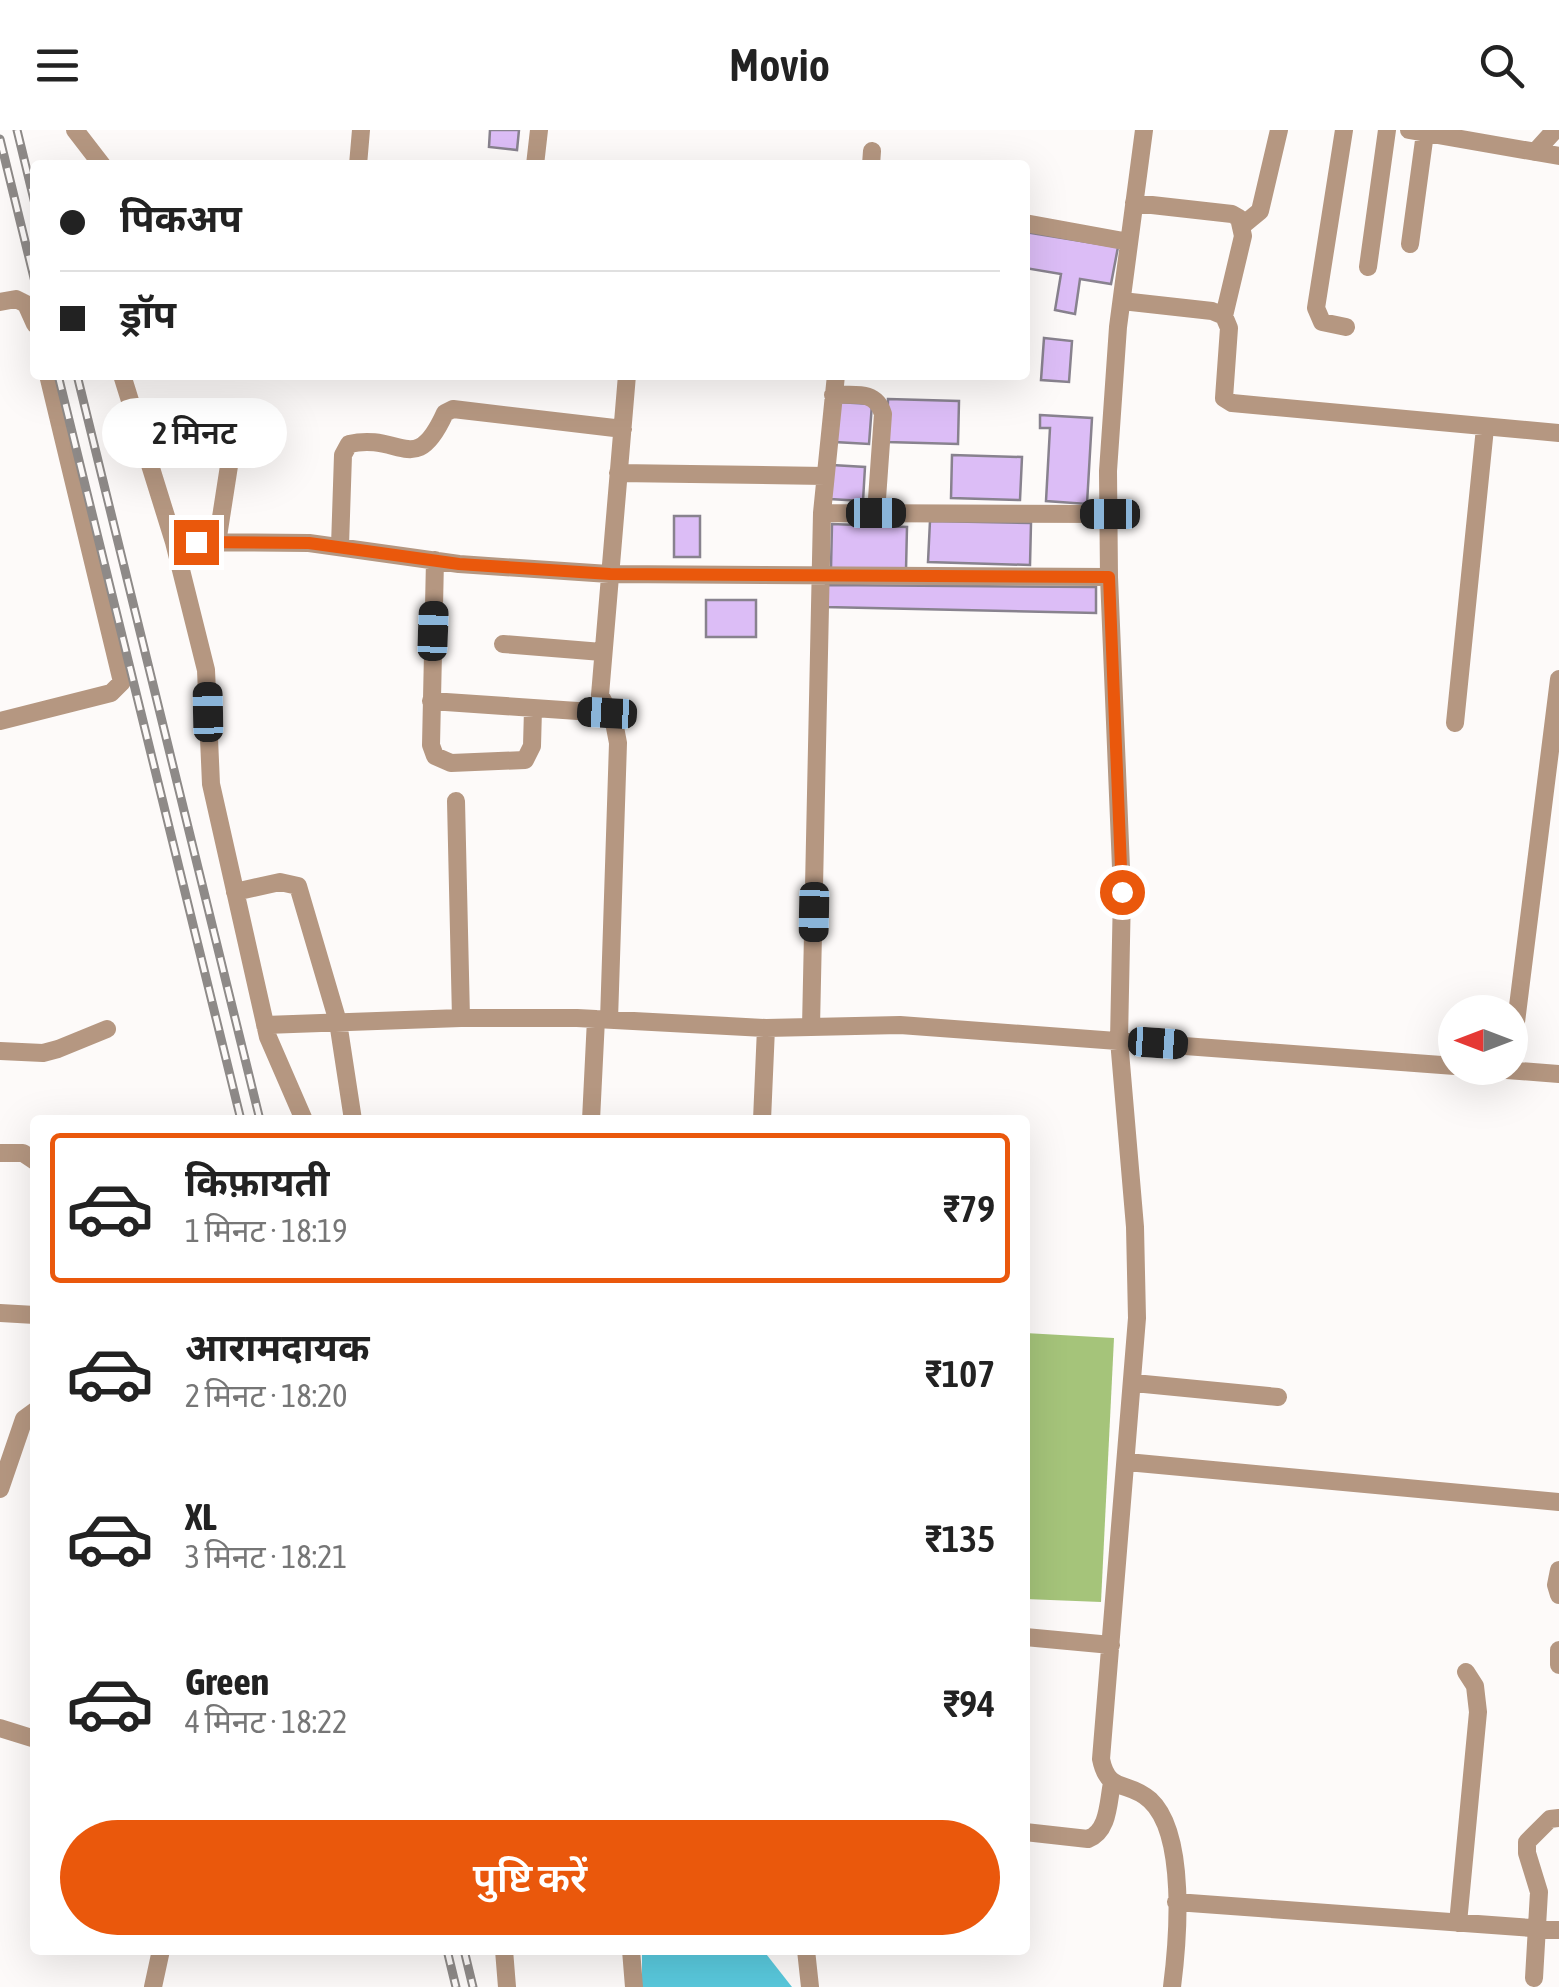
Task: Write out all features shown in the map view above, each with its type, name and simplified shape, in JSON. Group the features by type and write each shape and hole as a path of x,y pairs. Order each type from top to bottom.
{"street":[{"path":"75,130 98,160"},
{"path":"359,160 362,130"},
{"path":"536,160 539,130"},
{"path":"1144,130 1122,301 1108,471 1122,892 1119,1040 1135,1227 1138,1318 1100,1759 1104,1774 1112,1783 1152,1802 1172,1840 1176,1902 1172,1987"},
{"path":"1279,130 1260,211 1242,225 1224,316 1230,328 1224,398 1232,403 1559,432"},
{"path":"1344,130 1316,308 1322,322 1346,327"},
{"path":"1368,268 1387,130"},
{"path":"1535,152 1555,130"},
{"path":"1410,244 1417,132 1559,156"},
{"path":"1134,204 1232,214 1242,225"},
{"path":"1030,225 1129,242"},
{"path":"0,302 16,299 26,304 30,313"},
{"path":"1122,301 1212,311 1224,316"},
{"path":"0,721 111,693 122,682 49,380"},
{"path":"124,380 174,542 206,670 208,770 265,1025 302,1115"},
{"path":"592,1115 602,1020 618,743 614,722 600,694 602,652 627,380"},
{"path":"811,1027 822,513 835,380"},
{"path":"833,395 874,396 880,402 883,414 876,513"},
{"path":"218,543 238,408"},
{"path":"340,546 342,455 349,444 362,441 426,446 446,413 453,410 623,428"},
{"path":"1455,723 1485,428"},
{"path":"618,473 825,476"},
{"path":"822,513 1110,514"},
{"path":"174,542 340,546 435,560 610,574 1109,577"},
{"path":"435,560 431,701 431,745 435,756 451,763 525,760 532,746 533,710"},
{"path":"502,644 602,652"},
{"path":"1520,995 1559,679"},
{"path":"431,701 607,713"},
{"path":"456,802 462,1018"},
{"path":"236,892 280,882 298,886 338,1022 352,1115"},
{"path":"265,1025 462,1018 766,1028 900,1026 1438,1065"},
{"path":"762,1115 766,1028"},
{"path":"0,1052 58,1050 107,1029"},
{"path":"1528,1071 1559,1074"},
{"path":"0,1152 23,1153 30,1158"},
{"path":"0,1313 30,1315"},
{"path":"1134,1383 1278,1398"},
{"path":"1,1478 24,1419 30,1414"},
{"path":"1128,1462 1559,1502"},
{"path":"1559,1570 1559,1595"},
{"path":"1030,1637 1111,1645"},
{"path":"1559,1650 1559,1665"},
{"path":"1458,1923 1478,1712 1475,1686 1466,1672"},
{"path":"0,1728 30,1737"},
{"path":"1030,1833 1088,1839 1097,1836 1103,1827 1112,1783"},
{"path":"1534,1978 1539,1892 1526,1842 1550,1819 1559,1818"},
{"path":"1176,1902 1559,1930"},
{"path":"153,1987 160,1955"},
{"path":"504,1955 507,1987"},
{"path":"631,1955 634,1987"},
{"path":"807,1955 810,1987"}],"green space":[{"path":"1030,1333 1114,1338 1101,1602 1030,1599"}],"water":[{"path":"642,1955 767,1955 792,1987 642,1987"}],"building":[{"path":"490,130 519,130 517,150 489,147"},
{"path":"1030,233 1118,247 1111,284 1080,279 1075,314 1055,310 1061,274 1030,269"},
{"path":"1044,338 1072,341 1069,382 1041,380"},
{"path":"888,399 959,401 958,444 887,442"},
{"path":"837,402 872,404 869,444 835,442"},
{"path":"1040,415 1092,418 1087,504 1046,501 1050,428 1040,428"},
{"path":"952,455 1022,457 1020,500 951,498"},
{"path":"832,465 865,467 863,501 830,499"},
{"path":"674,516 700,516 700,557 674,557"},
{"path":"930,521 1031,523 1030,565 928,562"},
{"path":"832,524 907,527 906,570 831,568"},
{"path":"826,585 1096,587 1096,613 825,607"},
{"path":"706,600 756,600 756,637 706,637"}],"railway":[{"path":"17,130 30,183"},
{"path":"0,139 30,262"},
{"path":"59,380 240,1115"},
{"path":"78,380 259,1115"},
{"path":"448,1955 456,1987"},
{"path":"465,1955 473,1987"}],"route":[{"path":"196,542 309,543 459,564 610,574 1109,577 1122,892"}]}
